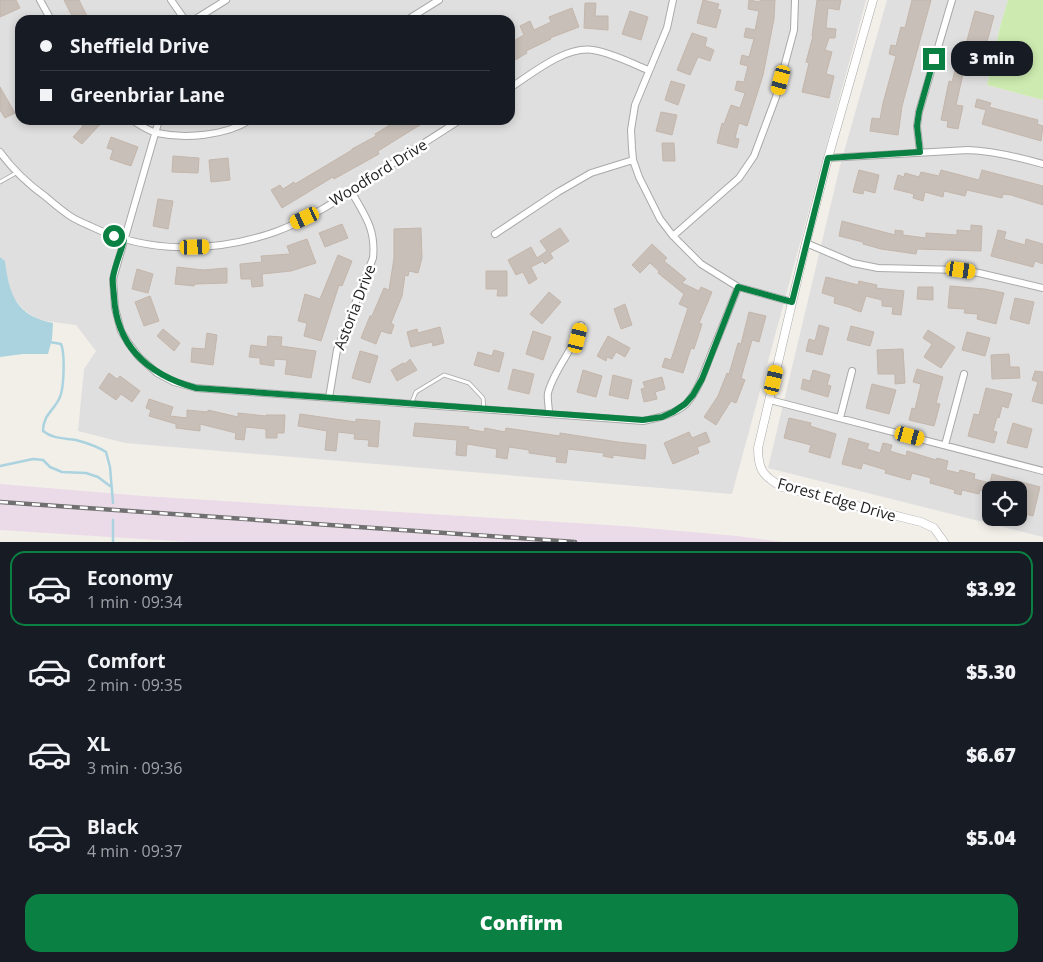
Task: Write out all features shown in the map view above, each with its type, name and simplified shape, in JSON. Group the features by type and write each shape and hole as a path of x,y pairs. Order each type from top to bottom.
{"street":[{"path":"40,0 48,15"},
{"path":"171,0 182,15"},
{"path":"202,15 226,0"},
{"path":"415,15 439,0"},
{"path":"673,0 667,28 634,105 631,130 633,160 650,203 660,219 673,236 701,264 738,287 792,302"},
{"path":"673,236 739,178 754,156 776,97 794,30 795,0"},
{"name":"Forest Edge Drive","path":"873,0 806,243 758,448 758,462 762,473 782,487 921,522 934,528 942,536 944,542"},
{"path":"920,152 917,126 919,112 952,0"},
{"path":"515,85 566,54 592,50 617,57 648,70"},
{"path":"142,125 155,132 173,135 202,135 227,130 238,125"},
{"path":"157,125 113,279 115,308 121,331 139,357 157,373 174,382 196,388 550,414 643,420 662,417 685,404 702,379 738,287"},
{"name":"Woodford Drive","path":"0,152 26,182 71,217 104,233 124,240 184,248 227,244 275,232 305,218 351,191 452,125"},
{"path":"828,158 920,152 988,151 1010,154 1043,164"},
{"path":"495,234 558,192 591,173 633,160"},
{"name":"Astoria Drive","path":"329,398 337,350 373,258 374,243 372,234 351,191"},
{"path":"806,243 853,263 878,268 891,270 961,270 1043,288"},
{"path":"550,414 548,394 568,350 578,338 581,325"},
{"path":"840,418 852,370"},
{"path":"945,445 964,374"},
{"path":"770,400 1043,471"}],"lane":[{"path":"0,182 17,172"},
{"path":"411,404 416,392 444,375 469,383 484,398 484,409"}],"shaded area":[{"path":"0,0 866,0 732,494 125,443 78,431 84,369 96,351 76,325 39,320 24,310 12,296 5,261 0,257"},
{"path":"887,0 1008,0 987,85 1043,100 1043,537 999,526 1027,526 1027,481 982,481 982,522 768,468 840,166"},
{"path":"0,484 143,496 623,526 785,542 189,542 0,530"}],"green space":[{"path":"1008,0 1043,0 1043,100 987,85"}],"water":[{"path":"0,257 5,261 9,284 17,302 30,315 53,323 52,339 48,354 23,354 0,357"}],"building":[{"path":"0,0 16,0 20,8 0,17"},
{"path":"64,0 79,0 86,15 72,15"},
{"path":"703,0 719,4 717,9 721,10 716,28 697,23"},
{"path":"749,0 760,2 760,0 775,0 774,19 763,75 747,126 739,123 735,138 739,139 737,148 717,143 722,123 724,124 731,105 740,108 745,93 735,90 737,81 744,82 748,66 740,64 742,55 749,57 754,39 744,37 746,28 755,30 759,11 748,9"},
{"path":"817,0 841,0 839,10 828,8 826,28 836,29 835,38 829,38 825,50 832,52 826,74 834,76 829,98 802,92 809,63 806,62 813,36"},
{"path":"912,0 931,0 902,106 898,135 870,131 872,118 880,119 896,56 889,54 891,45 896,46 901,27 905,28"},
{"path":"585,3 596,3 595,16 608,16 608,30 584,28"},
{"path":"572,8 579,27 550,38 526,51 527,53 515,60 515,40 524,35 520,26 530,21 534,30 551,22 549,17"},
{"path":"630,11 648,17 641,40 622,34"},
{"path":"975,11 994,16 985,49 990,51 987,62 975,58 970,76 963,74 956,105 963,106 958,129 947,127 948,121 941,120 949,81 952,82 959,55 956,54 960,42 966,44"},
{"path":"692,33 707,38 705,46 714,50 710,61 698,57 690,75 677,70"},
{"path":"671,81 685,85 678,105 665,100"},
{"path":"0,87 15,113 5,118 0,110"},
{"path":"977,99 991,103 989,107 1038,120 1037,124 1043,126 1041,141 982,124 986,110 975,107"},
{"path":"661,112 677,115 672,135 656,131"},
{"path":"99,125 82,144 73,137 83,126"},
{"path":"390,125 420,125 378,151 379,154 334,179 333,177 282,208 271,190 280,185 283,189 294,182 295,184 376,136 375,134"},
{"path":"111,137 138,147 131,166 110,159 113,150 107,148"},
{"path":"662,143 674,143 675,161 663,161"},
{"path":"173,156 199,158 198,173 172,172"},
{"path":"228,158 230,180 211,182 209,160"},
{"path":"859,170 879,175 875,193 864,190 863,194 853,192"},
{"path":"941,170 979,180 982,170 1043,186 1043,205 1011,195 1003,194 1002,198 967,190 965,196 944,191 943,197 925,192 923,201 913,198 914,194 894,189 898,175 904,177 905,173 919,177 921,172 939,176"},
{"path":"158,199 173,201 168,229 153,226"},
{"path":"842,221 895,235 895,230 903,231 903,235 926,238 926,233 957,235 957,230 971,231 971,225 982,226 981,251 917,249 916,254 881,249 839,236"},
{"path":"342,224 348,238 325,247 319,233"},
{"path":"421,228 422,258 418,273 409,271 408,276 405,275 402,296 391,323 394,325 391,334 381,331 376,344 361,338 384,288 389,290 394,258 394,229"},
{"path":"560,228 569,241 550,253 553,258 545,264 543,261 531,267 537,279 529,284 523,272 516,275 508,260 531,247 537,258 547,251 540,241"},
{"path":"998,230 1006,232 1004,239 1025,245 1026,239 1043,244 1043,264 1035,261 1033,267 991,256"},
{"path":"307,239 316,263 291,271 262,274 263,286 252,287 251,279 241,279 240,264 262,262 261,256 290,254 287,246"},
{"path":"652,244 667,258 664,261 686,279 682,283 699,291 701,287 712,292 699,323 702,324 694,349 691,348 683,373 662,367 665,358 671,360 688,308 679,304 684,294 658,273 659,271 650,263 640,273 632,265"},
{"path":"338,255 352,261 342,286 339,285 321,341 304,336 307,323 298,321 305,294 320,299"},
{"path":"177,267 203,270 227,268 227,283 195,284 194,286 175,284"},
{"path":"137,269 153,274 148,293 132,289"},
{"path":"486,271 507,271 507,296 497,296 498,289 486,289"},
{"path":"826,277 858,285 859,281 877,285 876,288 904,291 901,315 892,314 893,307 882,306 882,300 866,296 861,312 834,303 835,297 822,293"},
{"path":"950,286 985,289 1004,293 996,324 977,319 978,314 964,313 965,309 948,308"},
{"path":"918,287 933,287 933,300 917,299"},
{"path":"549,292 561,302 542,324 530,314"},
{"path":"150,296 159,321 144,326 135,302"},
{"path":"1015,298 1034,302 1029,324 1010,319"},
{"path":"625,304 632,325 621,329 614,309"},
{"path":"749,312 766,316 759,342 752,340 741,378 745,380 736,403 731,401 716,425 704,417 718,396 727,373 729,374 738,343 741,344"},
{"path":"819,325 829,328 822,355 806,351 809,339 815,341"},
{"path":"851,326 874,332 870,346 847,340"},
{"path":"440,327 444,343 433,346 432,342 411,347 407,332 417,329 418,333"},
{"path":"163,329 180,343 174,351 157,336"},
{"path":"928,330 955,347 941,368 924,357 932,344 923,338"},
{"path":"533,331 551,337 543,360 526,354"},
{"path":"967,332 990,338 985,356 962,350"},
{"path":"207,333 217,335 213,365 191,362 192,348 205,349"},
{"path":"268,336 282,337 281,346 316,351 311,378 285,374 287,360 274,359 274,366 260,364 260,358 249,357 251,345 267,347"},
{"path":"608,336 630,348 625,357 616,352 612,359 607,357 606,361 597,356"},
{"path":"903,349 905,383 895,384 895,374 878,374 877,350"},
{"path":"494,350 504,353 499,372 474,365 478,352 492,356"},
{"path":"360,351 378,356 370,383 352,378"},
{"path":"1009,354 1010,367 1019,367 1020,378 992,379 991,355"},
{"path":"410,359 417,370 397,381 391,370 403,363 405,364"},
{"path":"513,369 534,374 529,394 508,389"},
{"path":"917,369 943,377 936,403 940,404 934,426 909,420 912,408 915,409 921,384 913,382"},
{"path":"583,370 602,376 596,397 577,392"},
{"path":"813,370 830,375 827,385 831,386 828,397 801,389 803,379 810,381"},
{"path":"1035,371 1043,372 1043,404 1032,401 1038,382 1032,380"},
{"path":"109,373 117,379 120,376 140,391 132,402 121,394 116,400 99,388"},
{"path":"613,375 632,380 628,399 609,395"},
{"path":"662,377 665,389 655,392 657,399 644,402 641,389 645,388 643,382"},
{"path":"872,384 896,390 889,414 866,408"},
{"path":"986,388 1012,394 1008,408 1002,406 999,418 997,417 993,431 997,432 994,443 968,436 974,414 979,415"},
{"path":"149,399 173,407 170,416 187,418 187,410 208,412 208,410 238,417 238,413 266,416 285,415 284,433 277,433 277,438 266,438 266,429 246,427 244,440 235,439 236,433 200,424 200,431 176,428 176,424 149,416 151,410 146,408"},
{"path":"300,414 356,422 356,419 380,421 379,433 377,433 379,434 378,447 368,446 369,440 354,439 355,434 338,432 336,451 325,450 327,431 298,426"},
{"path":"789,418 811,423 810,426 836,434 830,458 809,452 811,445 784,438"},
{"path":"415,423 469,427 468,429 484,432 485,428 505,432 506,428 560,436 560,433 646,445 645,459 613,455 613,458 603,456 604,453 568,449 566,463 556,462 557,457 529,453 529,450 509,447 507,459 496,457 497,449 467,444 466,456 456,455 457,440 413,436"},
{"path":"1013,423 1032,429 1027,448 1007,443"},
{"path":"689,432 692,438 706,432 710,442 697,447 699,453 673,464 664,443"},
{"path":"849,438 869,444 867,449 880,453 883,443 892,445 890,451 906,456 907,451 936,460 937,458 948,461 946,470 959,473 960,470 975,474 974,479 982,481 982,491 980,490 979,494 962,490 961,495 954,493 955,490 930,483 931,478 912,473 910,480 885,473 886,470 863,463 861,469 842,464"},
{"path":"992,474 1018,481 990,481"},
{"path":"1027,483 1040,487 1033,516 1027,514"}],"waterway":[{"path":"50,342 61,344 64,361 63,383 59,399 45,420 43,431 55,437 76,440 106,452 110,467 113,503"},
{"path":"0,466 33,459 43,460 50,467 62,472 86,473 98,477 110,486"},
{"path":"113,520 113,542"}],"railway":[{"path":"0,502 575,542"}],"route":[{"path":"114,236 124,240 113,279 115,308 121,331 139,357 157,373 174,382 196,388 550,414 643,420 662,417 685,404 693,395 702,379 738,287 761,295 792,302 828,158 920,152 917,126 919,112 934,59"}]}
